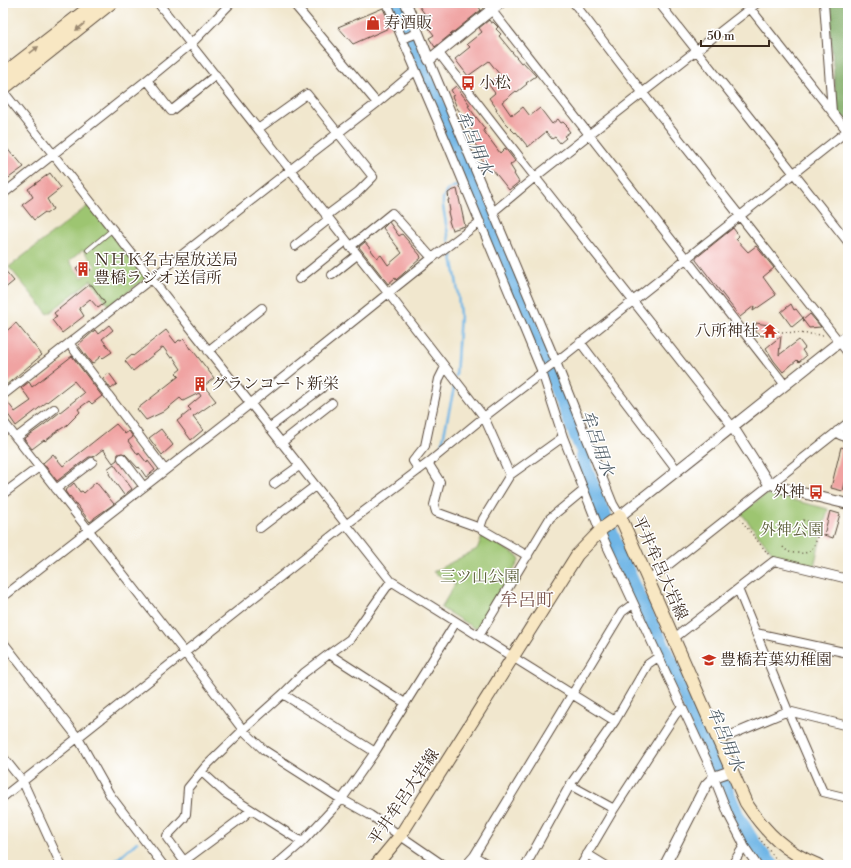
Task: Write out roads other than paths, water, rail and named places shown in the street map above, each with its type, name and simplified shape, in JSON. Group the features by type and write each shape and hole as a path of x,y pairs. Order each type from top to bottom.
{"main road":[{"path":"3,74 95,3"},
{"path":"3,90 110,3"},
{"name":"平井牟呂大岩線","path":"376,865 400,836 551,594 577,555 602,529 618,518 648,581 719,740 721,774 746,803 756,819 770,835 795,854 818,865"}],"street":[{"path":"158,3 388,293 484,417 510,475"},
{"path":"3,194 191,44 231,3"},
{"path":"293,3 377,103"},
{"path":"387,3 429,60 480,222 544,371 563,437 584,490 634,604 682,707 721,774 729,816 744,846 757,865"},
{"path":"406,3 415,71 492,212 618,518 848,335"},
{"path":"429,60 489,6 500,3"},
{"path":"574,3 642,92 848,353"},
{"path":"660,3 848,242"},
{"path":"824,3 832,112"},
{"path":"3,797 346,525 428,463 632,300 848,131 751,5 492,212"},
{"path":"489,6 785,385"},
{"path":"438,52 732,426 767,481 778,487 848,504"},
{"path":"3,395 377,103 415,71"},
{"path":"147,80 171,111 216,75"},
{"path":"3,90 112,230 391,581 615,721"},
{"path":"258,129 307,94 339,132 373,177 358,192 295,246"},
{"path":"299,279 392,213 432,258"},
{"path":"3,597 250,404 432,258 480,222"},
{"path":"332,275 357,255"},
{"path":"208,351 262,308"},
{"path":"580,342 678,470"},
{"path":"69,343 166,470"},
{"path":"419,470 413,461 425,446 439,378 445,367"},
{"path":"269,428 322,388"},
{"path":"281,443 332,403"},
{"path":"16,438 54,409"},
{"path":"3,421 185,653 242,730 264,750 370,815 443,865"},
{"path":"648,581 848,423"},
{"path":"837,431 840,435 848,438"},
{"path":"480,528 483,519 510,475 563,437"},
{"path":"122,458 144,487"},
{"path":"56,489 92,462"},
{"path":"428,463 440,482 434,505 436,512 480,528 528,556"},
{"path":"274,484 299,466"},
{"path":"3,494 39,467"},
{"path":"260,528 315,486"},
{"path":"479,636 550,518 584,490"},
{"path":"673,639 774,561 848,579"},
{"path":"251,810 185,863 166,838 184,818 186,814 188,788 202,772 242,730 283,694 304,673 350,639 391,581"},
{"path":"738,589 823,792 848,798"},
{"path":"466,865 474,856 622,612 634,604"},
{"path":"276,865 302,842 342,798 375,752 456,622"},
{"path":"756,633 848,653"},
{"path":"3,642 78,738 110,794 163,865"},
{"path":"329,654 405,703"},
{"path":"526,865 570,785 615,721 648,664 658,657"},
{"path":"283,694 375,752"},
{"path":"581,865 614,809 675,715 682,707"},
{"path":"719,740 788,711 848,726"},
{"path":"3,757 23,782 61,865"},
{"path":"202,772 225,793 302,842"},
{"path":"665,865 701,792 710,780 721,774"},
{"path":"570,785 614,809"},
{"path":"732,865 744,846"},
{"path":"587,854 605,865"},
{"path":"474,856 489,865"}],"lane":[{"path":"88,250 112,230"}],"waterway":[{"name":"牟呂用水","path":"395,3 584,452 584,466 617,550 644,610 681,683 736,815 756,848 771,865"},
{"path":"449,241 443,198 447,190 460,184"},
{"path":"451,250 460,315 456,376"},
{"path":"442,444 455,383"},
{"path":"111,865 137,842"}],"place":[{"name":"寿酒販","path":"373,23"},
{"name":"小松","path":"468,83"},
{"name":"ＮＨＫ名古屋放送局 豊橋ラジオ送信所","path":"83,269"},
{"name":"八所神社","path":"770,331"},
{"name":"グランコート新栄","path":"200,384"},
{"name":"外神","path":"816,492"},
{"name":"豊橋若葉幼稚園","path":"709,660"}],"district":[{"name":"牟呂町","path":"527,600"}],"park label":[{"name":"外神公園","path":"792,530"},
{"name":"三ツ山公園","path":"480,577"}]}
